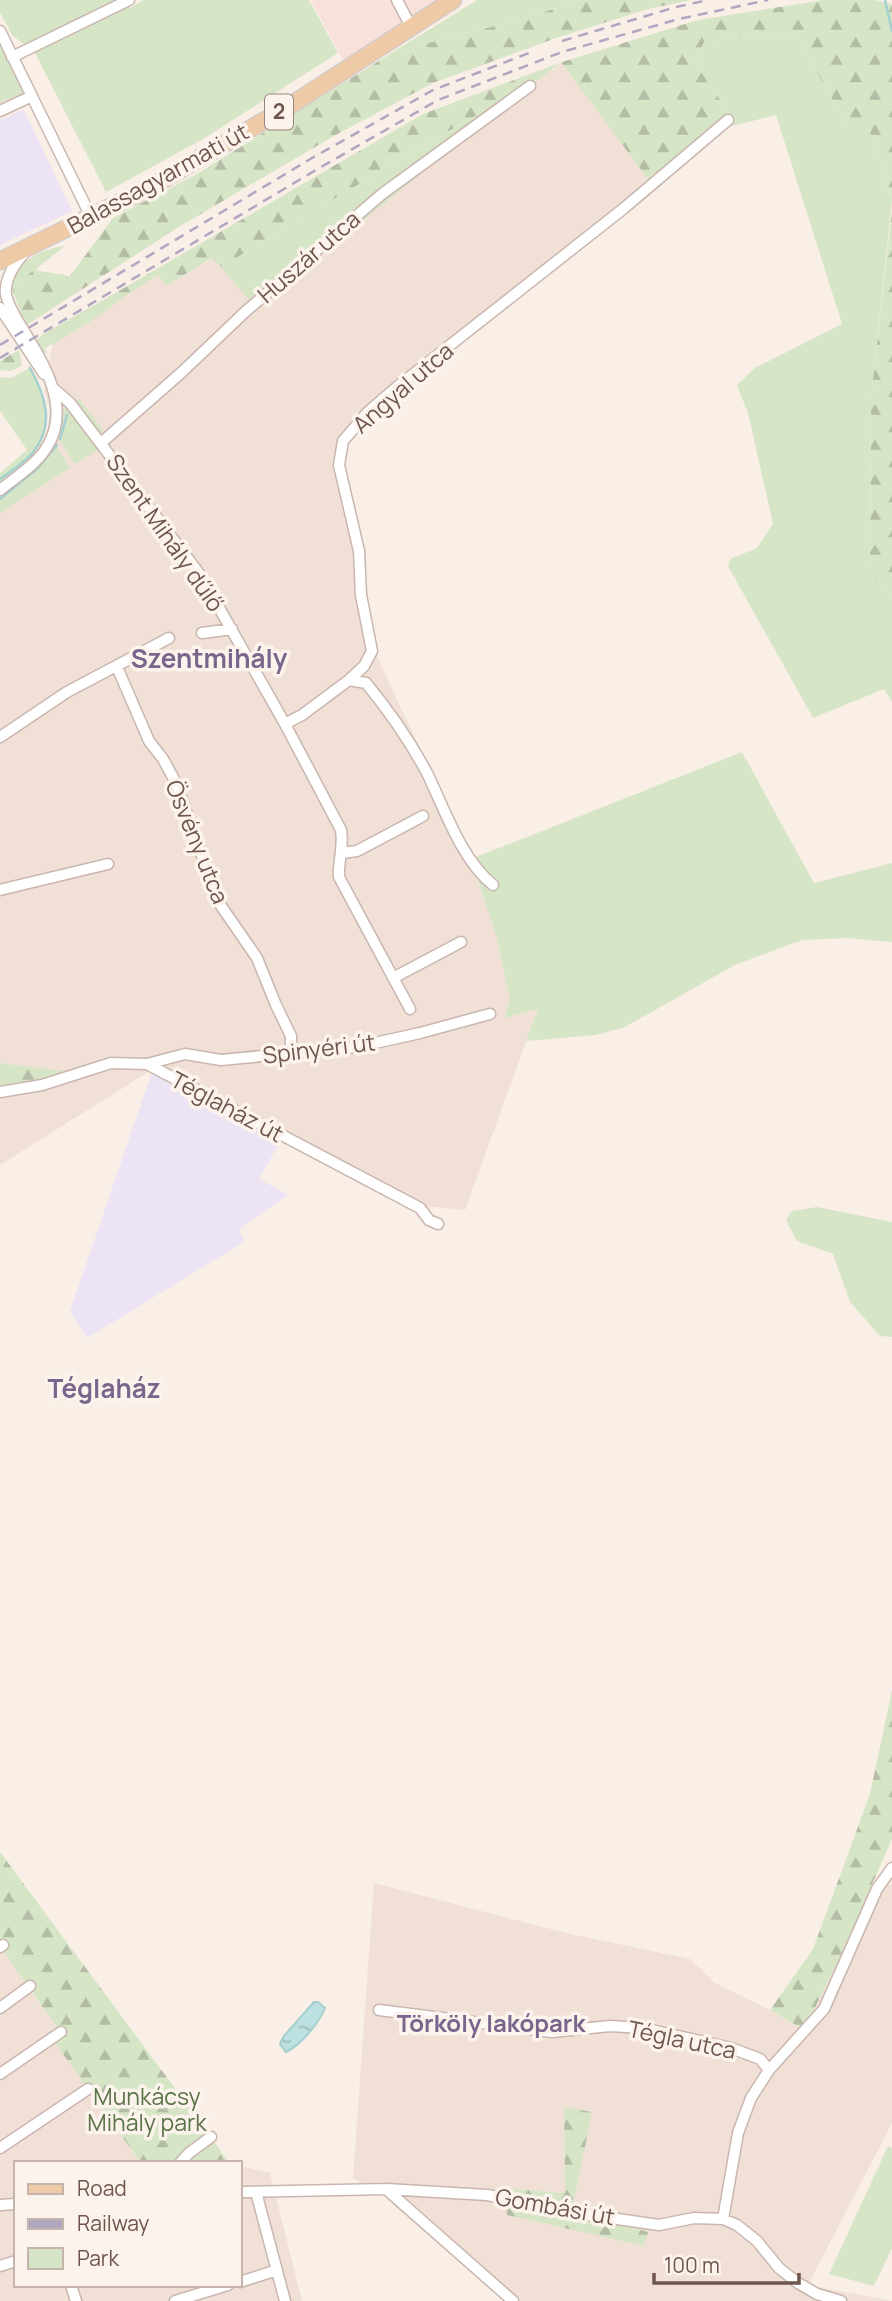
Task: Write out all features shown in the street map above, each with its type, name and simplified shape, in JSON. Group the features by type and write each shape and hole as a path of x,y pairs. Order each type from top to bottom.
{"main road":[{"name":"Balassagyarmati út","path":"0,261 147,189 288,107 453,0"}],"street":[{"path":"12,57 129,0"},
{"path":"397,0 411,27"},
{"path":"0,30 91,217"},
{"name":"Huszár utca","path":"101,443 245,312 382,194 530,86"},
{"path":"0,111 32,96"},
{"name":"Angyal utca","path":"349,680 364,666 372,651 361,595 359,551 339,465 343,441 368,412 397,387 623,209 728,120"},
{"path":"6,291 11,271 29,247"},
{"path":"0,281 10,306 42,360 51,383 57,413 52,438 39,457 0,490"},
{"path":"0,308 51,383"},
{"name":"Szent Mihály dűlő","path":"51,383 70,403 201,576 232,629 341,830 339,877 410,1009"},
{"path":"202,633 232,629"},
{"path":"0,737 67,692 169,638"},
{"name":"Ösvény utca","path":"117,667 149,741 163,758 176,783 219,904 257,958 291,1036 291,1047 285,1053"},
{"path":"285,724 302,715 349,680 366,683 389,711 425,770 472,864 478,873 493,885"},
{"path":"342,853 357,851 423,816"},
{"path":"0,890 108,864"},
{"path":"393,978 461,942"},
{"name":"Spinyéri út","path":"147,1064 185,1054 221,1060 357,1047 490,1014"},
{"name":"Téglaház út","path":"0,1091 42,1085 111,1063 147,1064 420,1208 429,1220 438,1224"},
{"path":"841,2301 817,2294 798,2283 779,2268 757,2241 737,2225 723,2219 738,2133 751,2098 769,2070 824,2009 877,1889 892,1868"},
{"path":"877,1889 892,1880"},
{"path":"0,2008 30,1986"},
{"name":"Tégla utca","path":"379,2010 552,2032 610,2026 642,2028 731,2048 760,2059 769,2070"},
{"path":"0,2074 61,2032"},
{"path":"0,2148 88,2089"},
{"path":"182,2161 211,2137"},
{"path":"386,2189 513,2301"},
{"name":"Gombási út","path":"242,2193 386,2189 487,2195 583,2214 659,2225 694,2218 723,2219"},
{"path":"256,2192 285,2301"},
{"path":"242,2281 277,2270"},
{"path":"176,2301 222,2287"}],"shaded area":[{"path":"311,0 437,0 343,60"},
{"path":"562,62 656,190 372,413 345,446 344,468 362,595 375,652 471,859 497,938 510,1001 505,1017 538,1009 465,1210 425,1206 422,1216 153,1069 0,1165 0,1091 67,1073 0,1063 0,484 34,458 48,427 50,410 44,390 54,337 158,275 166,286 213,258 488,118"},
{"path":"24,110 72,211 0,245 0,120"},
{"path":"153,1069 281,1140 259,1179 288,1195 239,1229 244,1242 87,1338 70,1311"},
{"path":"374,1883 566,1933 690,1959 715,1983 803,2030 870,1889 892,1884 892,2123 808,2285 892,2301 508,2301 398,2202 353,2178","holes":["564,2108 591,2113 572,2211 647,2232 644,2246 616,2239 506,2188 565,2193"]},
{"path":"0,1947 59,2031 51,2037 140,2161 14,2161 14,2287 242,2287 242,2166 270,2173 302,2301 0,2301"}],"green space":[{"path":"0,0 123,0 130,8 144,0 309,0 338,53 203,139 106,192 35,53 12,35 0,12"},
{"path":"477,0 583,0 518,20 393,52"},
{"path":"583,0 691,0 648,9 559,37 433,83 332,137 182,225 25,326 12,288 34,270 70,276 113,218 197,174 393,52 518,20"},
{"path":"823,0 874,0 892,4 892,201 869,129 849,129 794,32 704,42 695,63 737,125 718,129 656,190 561,62 698,20"},
{"path":"794,32 849,129 869,129 892,201 871,398 870,575 892,598 892,702 884,689 813,718 728,566 730,559 757,548 773,524 748,413 737,385 755,368 842,324 776,115 737,125 695,63 704,42"},
{"path":"0,41 23,93 0,103"},
{"path":"560,63 534,83 422,146 221,267 212,258 166,286 158,275 121,299 117,292 423,114"},
{"path":"534,83 255,307 221,267 422,146"},
{"path":"892,210 892,598 870,575 871,398"},
{"path":"65,246 12,288 18,270 31,258 38,253"},
{"path":"117,292 121,299 64,338 45,333"},
{"path":"45,333 64,338 45,348 47,353 35,342"},
{"path":"19,350 22,366 10,371 0,370 0,361"},
{"path":"30,368 44,401 44,433 30,459 0,484 0,473 27,450 0,411 0,377 11,378"},
{"path":"79,398 105,433 88,422 75,403"},
{"path":"66,407 100,449 75,464 56,436 60,411"},
{"path":"54,442 70,468 0,513 0,496 42,462"},
{"path":"742,752 814,883 892,863 892,942 848,938 802,940 735,965 623,1028 595,1035 526,1041 538,1009 504,1018 510,1001 497,938 471,859"},
{"path":"0,1063 70,1072 0,1091"},
{"path":"817,1207 892,1222 892,1337 880,1336 850,1302 833,1254 797,1241 786,1220 792,1211"},
{"path":"892,1690 892,1839 804,2030 770,2010 813,1949 870,1794"},
{"name":"Munkácsy Mihály park","path":"0,1852 228,2161 140,2161 50,2036 59,2030 0,1947"},
{"path":"564,2107 592,2112 572,2211 648,2232 644,2246 507,2215 506,2188 565,2193"},
{"path":"888,2146 892,2148 892,2248 874,2286 829,2274"}],"water":[{"path":"314,2002 325,2008 322,2014 303,2039 286,2052 280,2044 283,2037"}],"waterway":[{"path":"885,0 892,31"},
{"path":"0,479 31,455 44,430 46,420 43,399 30,368"},
{"path":"60,439 67,415"},
{"path":"0,499 37,469 57,445"}],"railway":[{"path":"562,41 708,0"},
{"path":"0,358 438,100 562,52 679,19 768,0"},
{"path":"0,345 312,158 433,90 529,53"}],"district":[{"name":"Szentmihály","path":"209,659"},
{"name":"Téglaház","path":"104,1389"},
{"name":"Törköly lakópark","path":"491,2024"}]}
